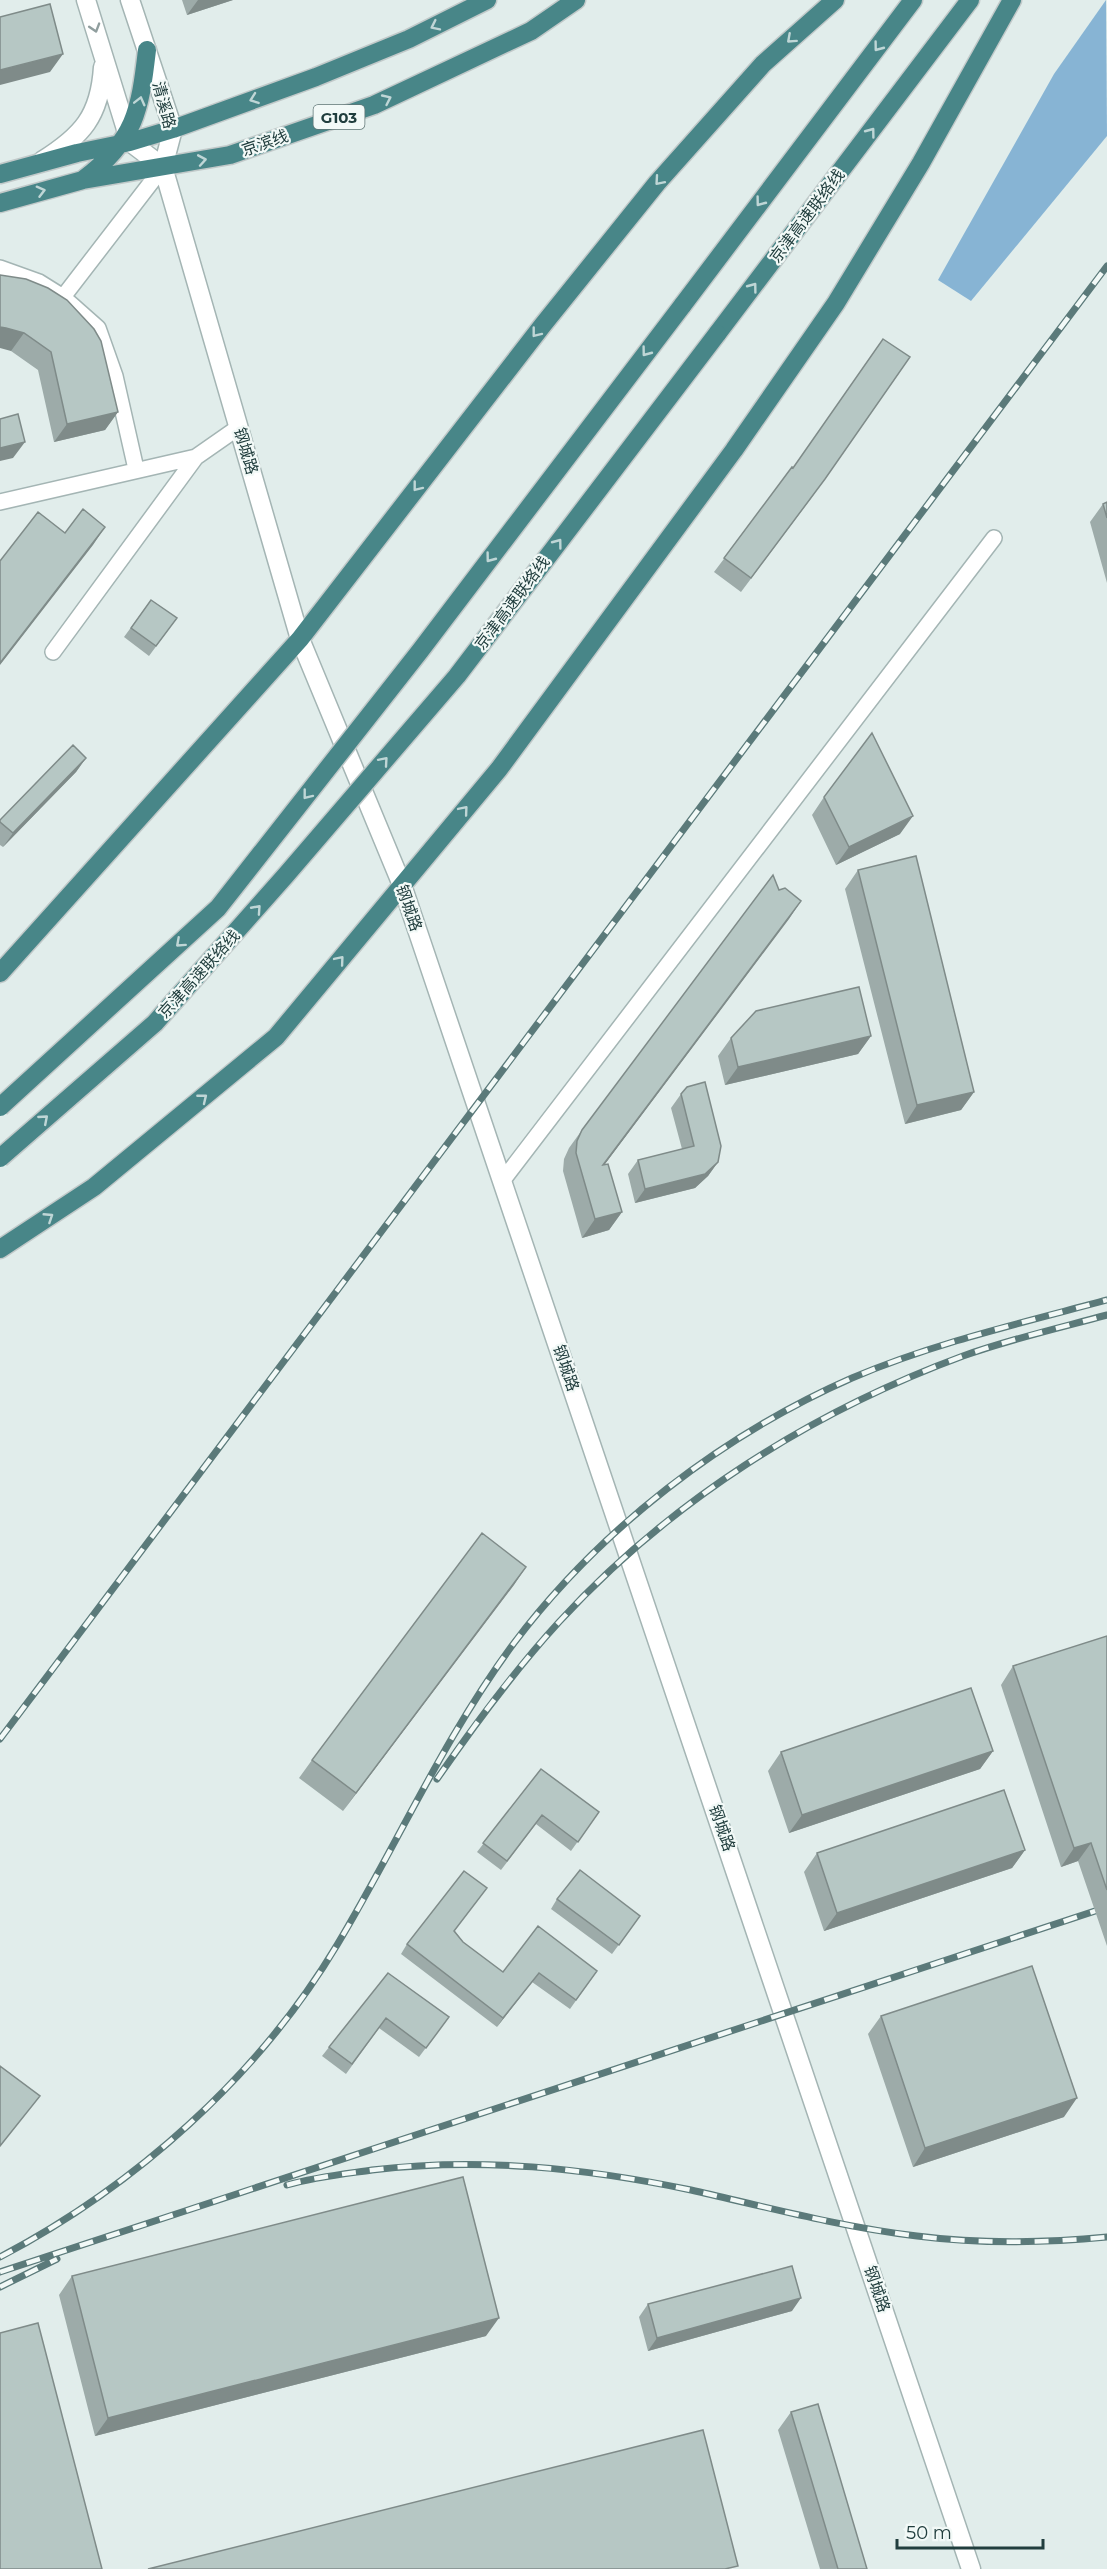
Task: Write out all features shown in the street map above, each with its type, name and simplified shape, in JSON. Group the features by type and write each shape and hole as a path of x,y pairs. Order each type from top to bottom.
{"highway":[{"path":"0,174 173,129 316,77 409,39 487,0"},
{"name":"京滨线","path":"0,203 82,180 230,155 374,105 531,31 576,0"},
{"path":"0,974 300,639 542,326 657,183 763,64 835,0"},
{"name":"京津高速联络线","path":"0,1107 218,908 420,651 913,0"},
{"name":"京津高速联络线","path":"0,1158 155,1023 457,676 970,0"},
{"path":"0,1249 94,1187 276,1037 499,769 734,450 836,303 921,163 1012,0"},
{"path":"82,180 106,162 126,140 140,106 147,50"}],"street":[{"path":"63,297 164,167 126,140 104,56 86,0"},
{"name":"清溪路","path":"130,0 173,129 164,167"},
{"path":"40,162 74,139 85,127 100,98 104,56"},
{"name":"钢城路","path":"164,167 300,639 402,885 971,2569"},
{"path":"0,268 39,282 63,297 98,328 115,376 136,469"},
{"path":"53,652 196,457 239,427"},
{"path":"0,502 196,457"},
{"path":"503,1180 994,538"}],"water":[{"path":"1106,0 1107,136 971,301 938,280 1054,74"}],"building":[{"path":"50,4 63,54 0,70 0,17"},
{"path":"0,275 26,279 48,288 67,300 94,329 101,341 118,412 67,424 51,352 24,333 0,327"},
{"path":"883,339 910,357 825,479 751,578 724,558 793,468"},
{"path":"18,414 25,442 0,448 0,419"},
{"path":"1107,502 1107,518 1103,504"},
{"path":"83,509 105,527 0,663 0,561 38,512 65,533"},
{"path":"151,600 177,618 156,646 131,628"},
{"path":"872,733 913,816 849,847 824,797"},
{"path":"73,745 86,758 13,833 0,820"},
{"path":"916,856 974,1092 917,1105 858,870"},
{"path":"773,875 779,890 785,888 801,901 603,1165 608,1164 622,1212 595,1219 576,1153 577,1141 582,1130"},
{"path":"859,987 871,1036 738,1067 731,1038 756,1011"},
{"path":"705,1082 721,1146 718,1162 705,1174 645,1189 638,1160 694,1146 681,1094 687,1087"},
{"path":"482,1533 526,1567 356,1793 312,1760"},
{"path":"1107,1636 1107,1890 1091,1843 1074,1848 1013,1666"},
{"path":"971,1688 993,1751 802,1815 781,1752"},
{"path":"541,1769 599,1812 578,1842 542,1815 507,1861 483,1843"},
{"path":"1004,1790 1025,1850 837,1913 817,1853"},
{"path":"580,1870 640,1916 619,1945 557,1899"},
{"path":"464,1871 487,1888 454,1931 463,1942 503,1972 538,1926 597,1971 576,2000 539,1973 503,2018 407,1944"},
{"path":"1032,1966 1077,2098 925,2148 881,2016"},
{"path":"388,1973 449,2017 426,2048 386,2018 352,2064 329,2047"},
{"path":"0,2066 40,2096 0,2146"},
{"path":"463,2177 499,2318 108,2418 72,2276"},
{"path":"792,2266 801,2298 657,2338 648,2304"},
{"path":"38,2323 102,2569 0,2569 0,2333"},
{"path":"818,2404 867,2569 838,2569 791,2412"},
{"path":"703,2430 738,2566 725,2569 148,2569"}],"railway":[{"path":"0,1739 1107,266"},
{"path":"0,2257 50,2229 145,2162 190,2124 270,2039 305,1993 337,1945 443,1753 489,1679 548,1601 624,1524 666,1489 756,1427 852,1378 946,1344 1107,1300"},
{"path":"437,1779 480,1718 526,1659 602,1578 695,1500 745,1465 851,1404 907,1379 981,1350 1107,1315"},
{"path":"0,2272 1107,1907"},
{"path":"287,2185 340,2174 412,2166 532,2167 651,2182 832,2222 917,2236 1012,2242 1107,2237"},
{"path":"0,2287 57,2259"}]}
